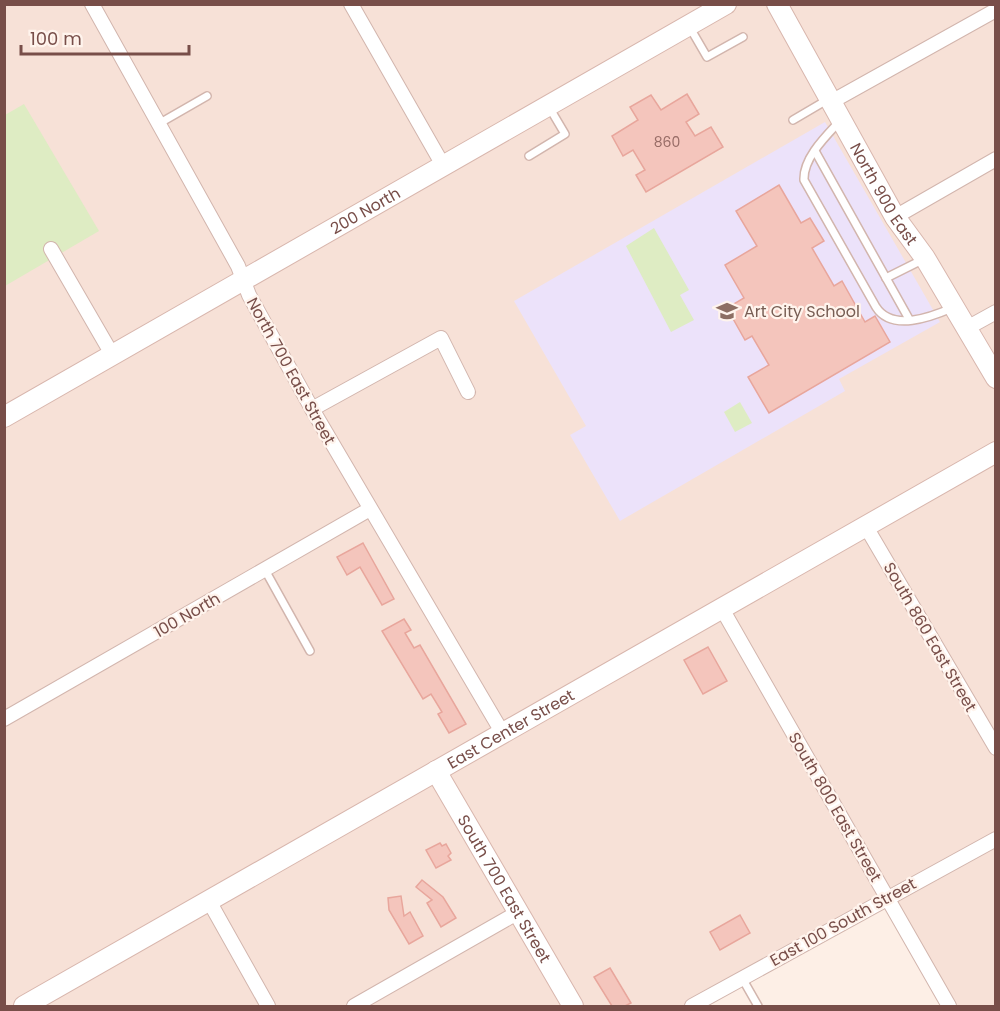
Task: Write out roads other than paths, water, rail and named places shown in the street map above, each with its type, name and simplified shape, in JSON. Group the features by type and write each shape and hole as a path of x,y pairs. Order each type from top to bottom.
{"street":[{"name":"North 700 East Street","path":"92,4 238,266 243,280 312,409 502,732"},
{"path":"351,4 444,167"},
{"name":"200 North","path":"4,417 726,4"},
{"name":"North 900 East","path":"777,4 895,217 925,258 996,378"},
{"path":"830,101 996,10"},
{"path":"895,217 996,159"},
{"path":"51,249 113,356"},
{"path":"967,328 996,312"},
{"path":"312,409 441,339 468,392"},
{"name":"East Center Street","path":"24,1006 996,452"},
{"name":"100 North","path":"4,719 370,509"},
{"name":"South 860 East Street","path":"866,525 996,748"},
{"name":"South 800 East Street","path":"721,607 949,1006"},
{"name":"South 700 East Street","path":"436,771 573,1006"},
{"name":"East 100 South Street","path":"692,1006 996,839"},
{"path":"209,901 268,1006"},
{"path":"354,1006 517,913"}],"lane":[{"path":"688,26 707,57 743,37"},
{"path":"160,123 207,96"},
{"path":"793,120 830,101"},
{"path":"529,156 565,134 549,107"},
{"path":"840,121 805,167 806,185 879,312 892,319 924,320 954,307"},
{"path":"815,151 909,319"},
{"path":"886,278 925,258"},
{"path":"265,570 309,651"},
{"path":"742,978 758,1006"}],"place":[{"name":"Art City School","path":"727,311"}]}
